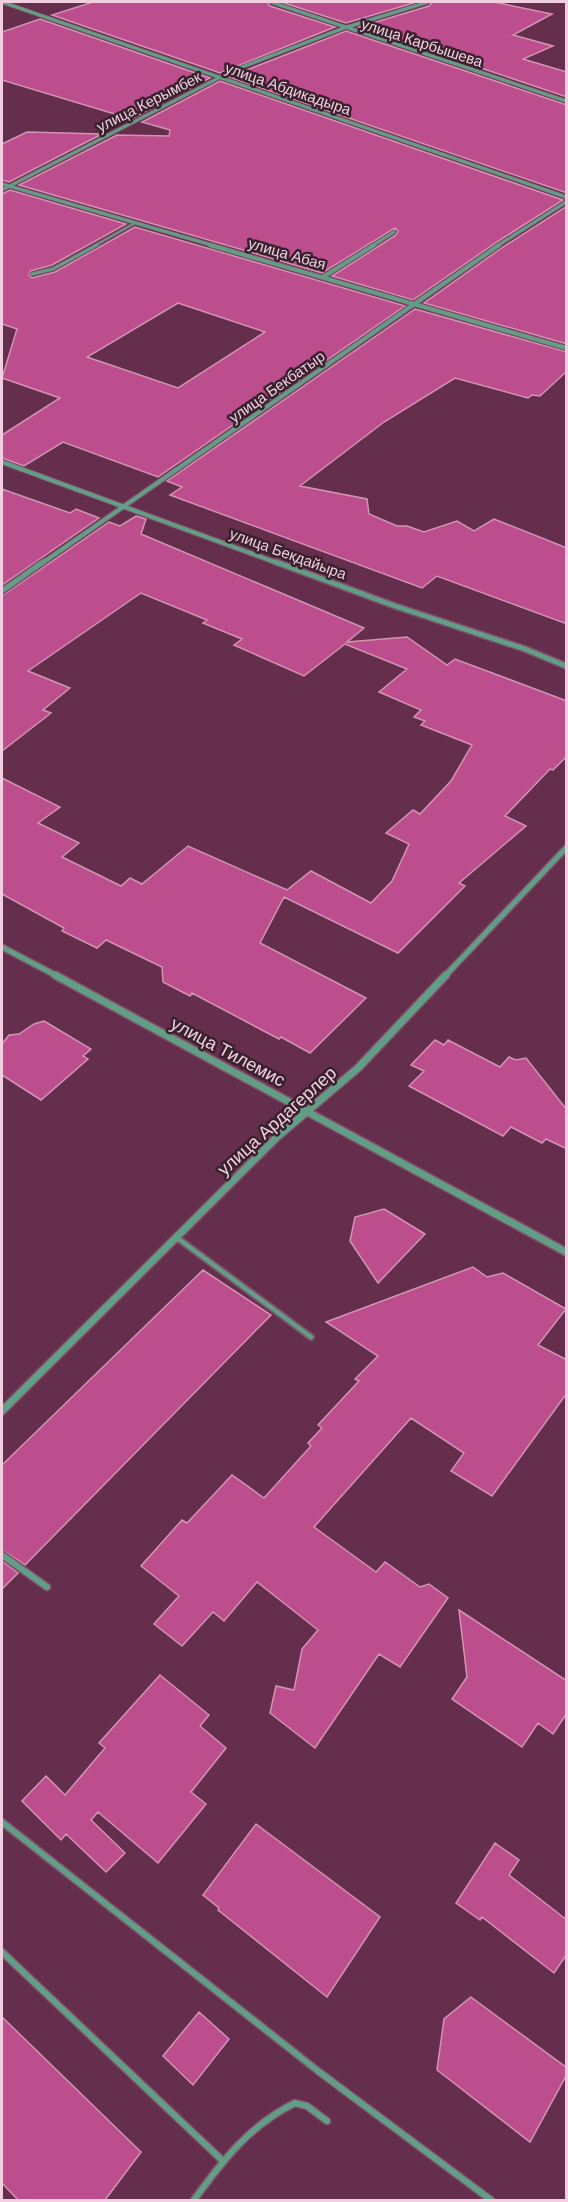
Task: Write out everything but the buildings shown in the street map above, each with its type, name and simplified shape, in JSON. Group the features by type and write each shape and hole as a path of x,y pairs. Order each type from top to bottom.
{"street":[{"name":"улица Абдикадыра","path":"2,2 567,197"},
{"name":"улица Карбышева","path":"271,2 567,101"},
{"name":"улица Керымбек","path":"2,190 209,84 219,76 344,28 428,2"},
{"name":"улица Абая","path":"2,184 567,348"},
{"name":"улица Бекбатыр","path":"2,591 127,507 489,251 567,202"},
{"path":"323,277 394,232"},
{"name":"улица Бекдайыра","path":"2,462 395,606 525,649 567,666"},
{"name":"улица Ардагерлер","path":"2,1411 277,1137 358,1068 567,848"},
{"name":"улица Тилемис","path":"2,947 54,973 172,1040 567,1252"}],"lane":[{"path":"32,274 53,269 135,223"},
{"path":"176,1237 311,1337"},
{"path":"2,1555 46,1587"},
{"path":"2,1822 318,2071 491,2200"},
{"path":"2,1952 223,2161"},
{"path":"194,2200 241,2137 281,2109 295,2103 307,2106 327,2121"}]}
